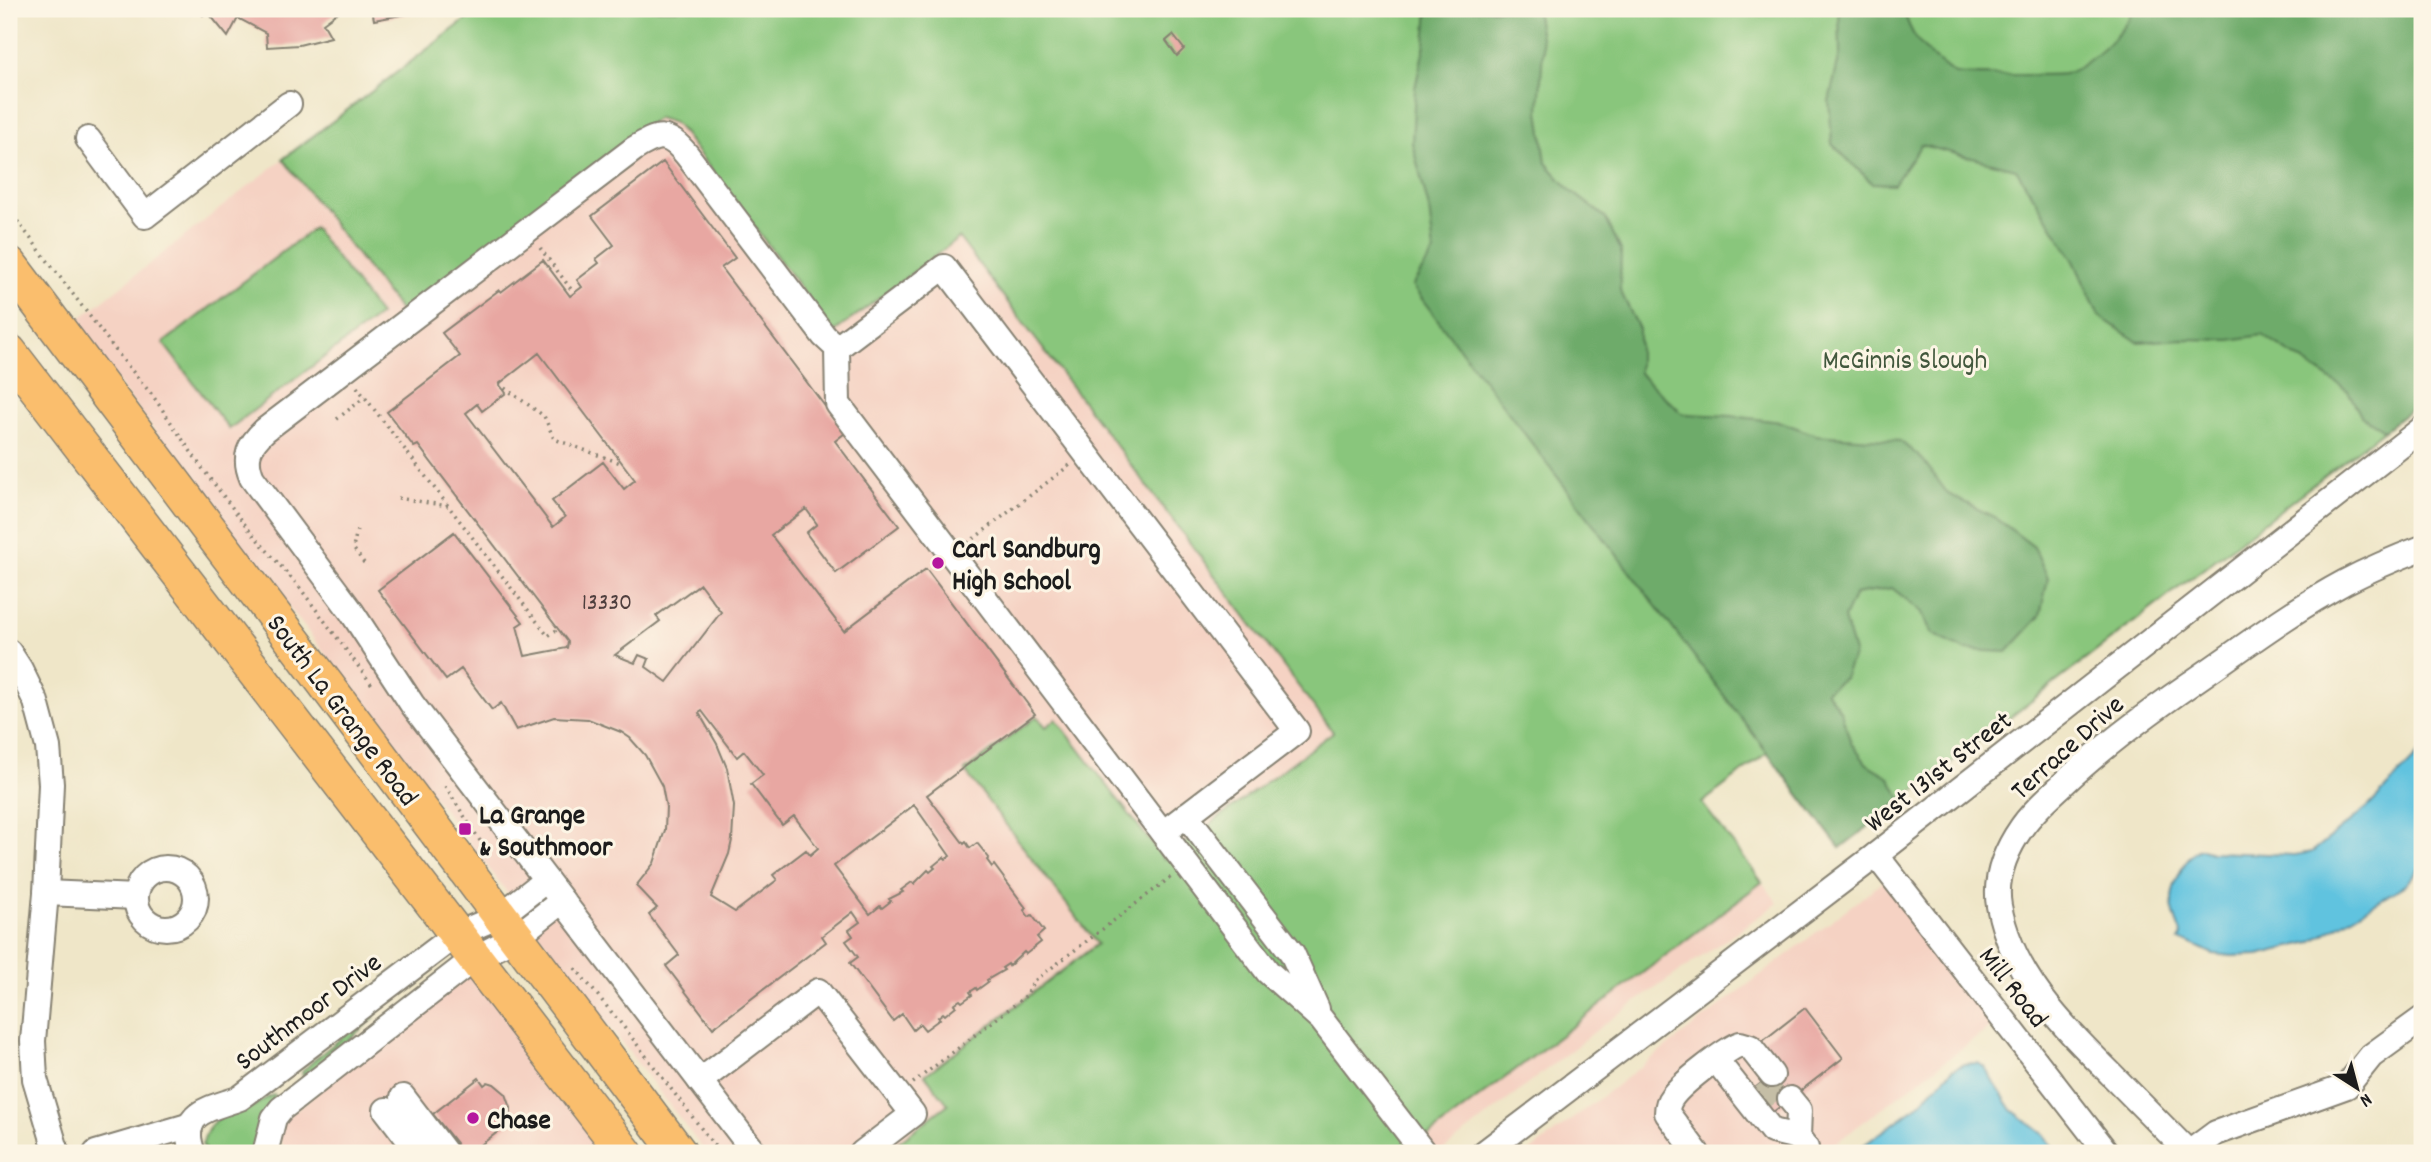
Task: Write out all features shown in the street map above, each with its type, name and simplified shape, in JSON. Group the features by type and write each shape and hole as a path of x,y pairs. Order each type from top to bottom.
{"highway":[{"name":"South La Grange Road","path":"9,264 679,1153"},
{"name":"South La Grange Road","path":"9,352 625,1153"}],"street":[{"path":"88,139 145,216 289,104"},
{"path":"755,1153 412,704 351,611 252,478 247,459 249,449 256,439 275,422 634,149 654,138 671,138 679,145 824,336 837,348 838,404 1268,972 1321,1019 1424,1153"},
{"path":"837,348 944,267 1297,731 1163,833"},
{"name":"West 131st Street","path":"1484,1153 1877,855 2419,436"},
{"name":"Terrace Drive","path":"2189,1153 2065,1028 2033,988 2017,961 1998,903 1998,877 2008,848 2023,825 2042,804 2082,765 2135,722 2298,610 2345,582 2422,548"},
{"path":"9,652 36,702 48,747 51,784 46,893 33,1041 40,1102 57,1153"},
{"path":"1186,815 1292,953 1321,1019"},
{"name":"Mill Road","path":"1877,855 2107,1153"},
{"path":"508,927 547,880"},
{"path":"46,893 136,897"},
{"path":"265,1153 274,1118 281,1110 466,946 562,901"},
{"name":"Southmoor Drive","path":"104,1152 191,1125 203,1110 240,1098 466,946"},
{"path":"700,1082 818,991 913,1114 862,1153"},
{"path":"2189,1153 2216,1133 2347,1086 2371,1056 2422,1019"},
{"path":"1724,1053 1762,1082"},
{"path":"1724,1053 1772,1131 1798,1138 1781,1106"},
{"path":"1697,1153 1672,1121 1667,1105 1679,1088 1724,1053"},
{"path":"279,1070 299,1095"},
{"path":"395,1103 444,1150"},
{"path":"395,1103 406,1153"},
{"path":"395,1103 419,1153"},
{"path":"191,1125 189,1135 193,1153"}],"path":[{"path":"9,210 153,396 202,468 250,531 300,588 374,688"},
{"path":"537,244 574,293"},
{"path":"352,381 548,636 558,629"},
{"path":"499,384 544,416 554,439 623,464"},
{"path":"337,419 365,397"},
{"path":"952,555 1086,453"},
{"path":"398,498 448,506"},
{"path":"357,530 353,548 367,567"},
{"path":"442,779 490,856"},
{"path":"898,1095 1027,995 1033,982 1187,864"},
{"path":"570,962 607,1005 720,1153"}],"shaded area":[{"name":"Carl Sandburg High School","path":"480,9 1200,9 1768,753 1702,803 1778,903 1607,1022 1440,1153 706,1153 73,324"},
{"path":"1886,879 1996,1023 1822,1153 1528,1153"},
{"path":"473,964 618,1153 289,1153 274,1133 274,1128"}],"green space":[{"name":"McGinnis Slough","path":"480,9 2422,9 2422,401 1840,848 1767,753 1702,803 1762,882 1406,1153 884,1153 948,1104 925,1075 1097,944 965,771 1037,716 1046,727 1056,719 1164,859 1333,732 959,238 834,332 683,133 674,123 658,118 402,313 283,159"},
{"path":"1428,9 1536,9 1543,49 1539,110 1546,163 1570,190 1605,217 1621,250 1620,290 1639,329 1639,373 1683,414 1781,422 1816,435 1900,441 1923,460 1948,494 1996,518 2034,547 2048,578 2040,616 2007,652 1965,650 1932,634 1921,611 1892,588 1855,594 1844,618 1854,653 1844,678 1826,691 1841,712 1851,743 1867,764 1889,777 1902,800 1840,848 1412,286 1434,252 1429,209 1412,143 1415,88 1425,44"},
{"path":"1839,9 1904,9 1917,40 1949,70 1956,74 1991,75 2064,74 2073,70 2115,37 2129,18 2132,9 2422,9 2422,401 2384,430 2361,416 2348,391 2262,335 2230,340 2138,342 2099,316 2074,261 2016,169 1921,145 1894,184 1872,183 1832,144 1829,101 1840,54"},
{"path":"314,228 380,315 229,429 163,343"},
{"path":"371,1014 374,1018 303,1076 302,1072 314,1060"},
{"path":"274,1095 277,1100 262,1119 254,1153 207,1153 202,1145 216,1120"}],"water":[{"path":"2422,751 2422,865 2405,885 2311,942 2258,955 2232,956 2213,954 2188,942 2179,941 2182,936 2173,912 2172,897 2180,872 2195,852 2201,849 2212,852 2294,855 2312,852 2368,807"},
{"path":"1978,1063 1984,1067 2012,1110 2042,1133 2059,1153 1853,1153 1915,1108 1952,1070 1965,1064"}],"building":[{"path":"198,9 342,9 323,23 331,37 299,45 267,47 266,33 238,18 228,37 207,11 203,15"},
{"path":"372,9 428,9 428,10 374,20"},
{"path":"1173,35 1184,49 1177,56 1166,41"},
{"name":"Carl Sandburg High School","path":"663,162 735,258 721,268 845,433 835,441 899,526 836,573 806,533 817,524 806,509 771,535 844,631 926,569 1035,714 927,795 964,844 966,842 970,848 977,843 989,858 987,860 992,867 994,865 1026,908 1024,910 1029,917 1032,915 1044,931 1037,937 1041,942 1026,954 1024,952 1009,966 1008,964 1002,968 1004,970 977,990 976,988 970,992 972,995 954,1004 956,1006 945,1015 943,1013 938,1017 940,1019 925,1030 920,1024 913,1030 902,1014 893,1021 850,963 858,957 846,941 853,936 849,930 860,922 853,912 822,936 826,942 713,1028 666,966 679,955 649,915 657,908 636,886 654,863 665,830 666,807 662,786 645,755 621,732 588,719 554,717 516,730 501,703 492,710 461,669 446,680 378,590 454,532 523,622 517,626 525,656 567,648 568,642 418,445 414,447 387,412 460,356 442,333 543,260 570,296 582,287 577,280 599,263 596,259 614,245 592,216","holes":["539,353 635,480 624,489 603,462 552,501 565,517 553,527 466,413 477,404 482,411 506,393 499,384","700,584 721,612 667,682 646,667 649,659 639,655 635,663 615,655 660,621 656,616","702,711 737,757 744,751 763,775 751,784 782,825 794,816 818,848 810,855 806,850 773,875 777,880 735,912 711,897 729,854 734,806 727,768 699,713","914,805 950,856 946,859 944,857 930,872 928,870 914,884 912,882 901,890 903,892 870,914 834,866"]},
{"path":"1805,1008 1843,1058 1764,1119 1746,1095 1779,1069 1759,1044"},
{"name":"Chase","path":"479,1078 484,1085 488,1082 494,1084 506,1094 511,1108 508,1116 512,1121 470,1153 443,1153 456,1143 433,1114"}],"tunnel":[{"path":"1762,1082 1781,1106"}],"place":[{"name":"Carl Sandburg High School","path":"938,563"},
{"name":"La Grange & Southmoor","path":"465,829"},
{"name":"Chase","path":"473,1118"}]}
